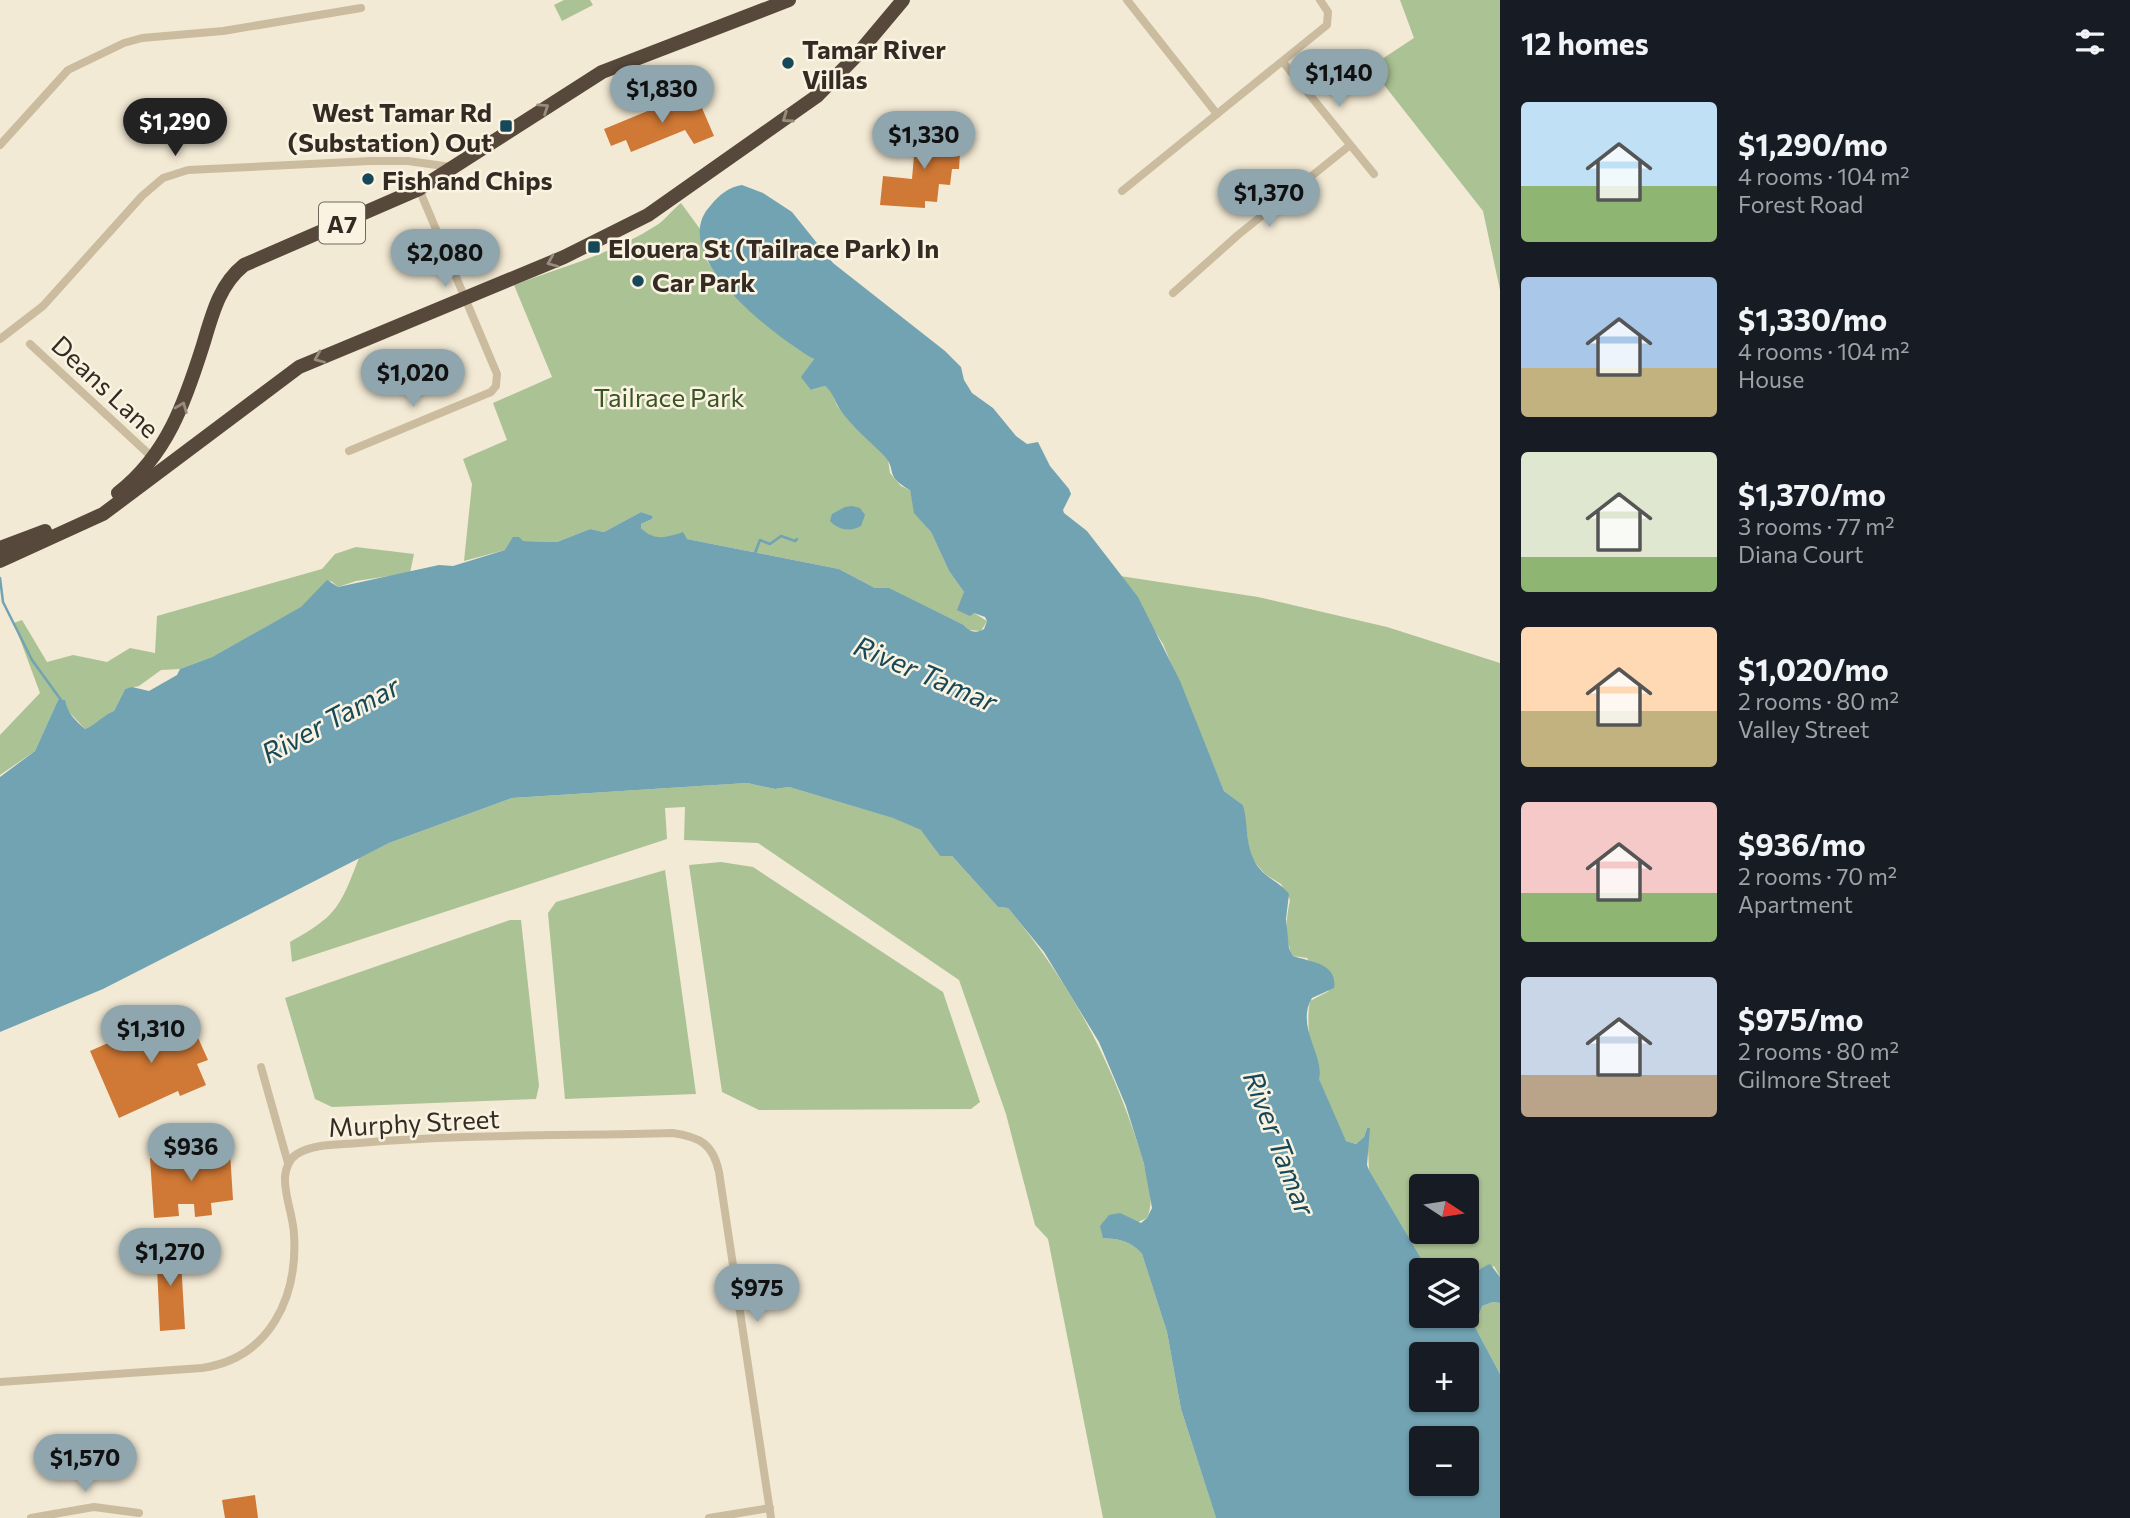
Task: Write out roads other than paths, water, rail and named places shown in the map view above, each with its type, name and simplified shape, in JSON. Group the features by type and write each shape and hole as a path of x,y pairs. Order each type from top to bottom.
{"highway":[{"name":"A7","path":"0,548 76,519 100,506 130,484 154,458 181,409 214,310 230,278 252,261 424,186 601,72 789,0"},
{"path":"0,561 103,514 299,367 587,247 631,225 817,96 856,56 903,0"}],"street":[{"path":"1127,0 1217,114"},
{"path":"1122,191 1327,25 1328,12 1320,0"},
{"path":"0,145 68,70 124,43 142,38 223,31 361,8"},
{"path":"1283,62 1374,174"},
{"path":"1173,293 1238,235 1349,146"},
{"path":"0,339 43,306 149,190 174,173 263,165 370,161 454,167"},
{"path":"349,451 491,393 496,386 497,374 424,186 428,173 422,163"},
{"name":"Deans Lane","path":"30,344 154,458"},
{"path":"0,1382 202,1368 234,1359 253,1346 277,1321 291,1284 294,1235 285,1178 288,1163 261,1067"},
{"name":"Murphy Street","path":"288,1163 300,1152 315,1148 389,1141 673,1133 692,1135 707,1143 719,1172 769,1508"},
{"path":"31,1518 94,1507 139,1513"},
{"path":"709,1518 769,1508 771,1518"}],"water":[{"name":"River Tamar","path":"742,185 763,193 792,212 833,263 945,351 961,367 964,380 972,393 993,408 1016,436 1027,444 1038,442 1050,466 1071,494 1064,513 1087,531 1138,597 1180,681 1224,791 1243,805 1249,846 1255,862 1289,894 1286,919 1289,948 1293,956 1321,965 1332,973 1334,988 1312,998 1308,1009 1308,1030 1318,1061 1319,1079 1346,1141 1356,1144 1364,1137 1367,1128 1370,1128 1367,1165 1409,1238 1409,1244 1413,1244 1421,1258 1409,1258 1409,1328 1476,1328 1500,1374 1500,1518 1216,1518 1181,1409 1167,1332 1142,1254 1134,1246 1103,1238 1100,1226 1109,1215 1120,1213 1141,1223 1152,1208 1144,1164 1126,1106 1099,1042 1044,952 1008,908 998,907 952,856 940,856 921,830 893,818 789,787 775,789 747,783 512,798 389,843 103,989 0,1032 0,777 35,751 58,700 65,700 75,720 85,729 114,711 125,689 132,687 149,691 177,675 180,669 212,657 301,607 327,580 338,587 439,565 453,566 505,550 513,537 519,537 523,541 557,542 590,529 604,532 641,512 653,516 641,524 641,528 656,537 683,532 687,539 839,569 875,588 889,588 964,625 970,631 984,629 987,621 985,617 974,613 970,616 957,610 964,592 949,571 931,532 914,513 910,490 897,481 885,457 844,415 828,388 825,386 811,390 801,377 814,359 752,314 713,269 702,247 700,225 714,201 725,192"},
{"path":"852,506 860,508 865,515 861,526 845,529 830,521 832,514"},
{"path":"1490,1264 1500,1277 1500,1303 1493,1302 1482,1306 1479,1315 1479,1270"}],"waterway":[{"path":"755,553 760,540 770,544 781,536 795,541 797,539"},
{"path":"0,578 3,602 32,660 61,700"}],"place":[{"name":"Tamar River Villas","path":"788,63"},
{"name":"West Tamar Rd (Substation) Out","path":"506,126"},
{"name":"Fish and Chips","path":"368,179"},
{"name":"Elouera St (Tailrace Park) In","path":"594,247"},
{"name":"Car Park","path":"638,281"}],"park label":[{"name":"Tailrace Park","path":"669,396"}]}
